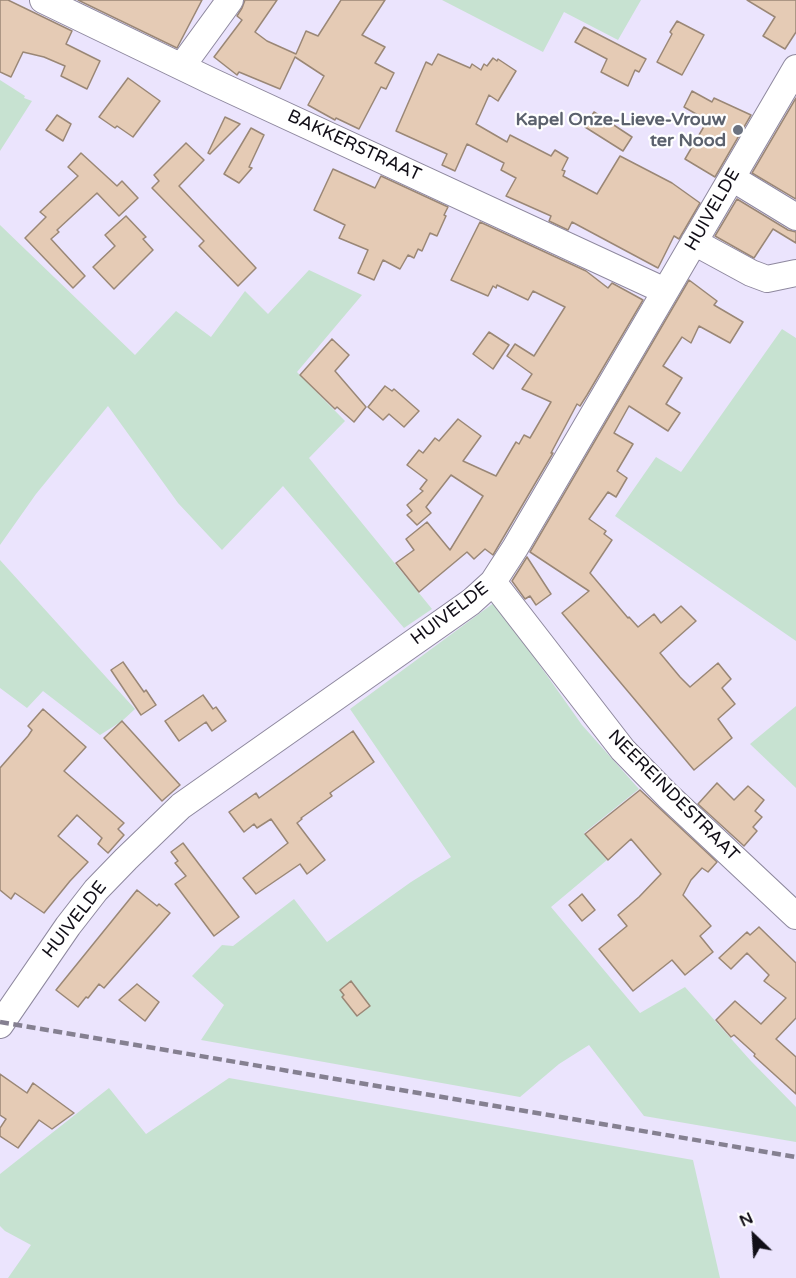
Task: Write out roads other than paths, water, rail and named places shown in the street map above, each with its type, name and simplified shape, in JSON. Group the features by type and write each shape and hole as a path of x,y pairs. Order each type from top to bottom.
{"street":[{"name":"BAKKERSTRAAT","path":"43,0 665,291"},
{"path":"182,66 230,0"},
{"name":"HUIVELDE","path":"0,1025 68,926 96,890 181,806 471,602 493,582 796,68"},
{"path":"732,178 796,217"},
{"path":"694,243 766,279 796,273"},
{"name":"NEEREINDESTRAAT","path":"493,582 623,750 668,796 796,916"}],"railway":[{"path":"0,1022 796,1157"}],"place":[{"name":"Kapel Onze-Lieve-Vrouw ter Nood","path":"738,130"}]}
